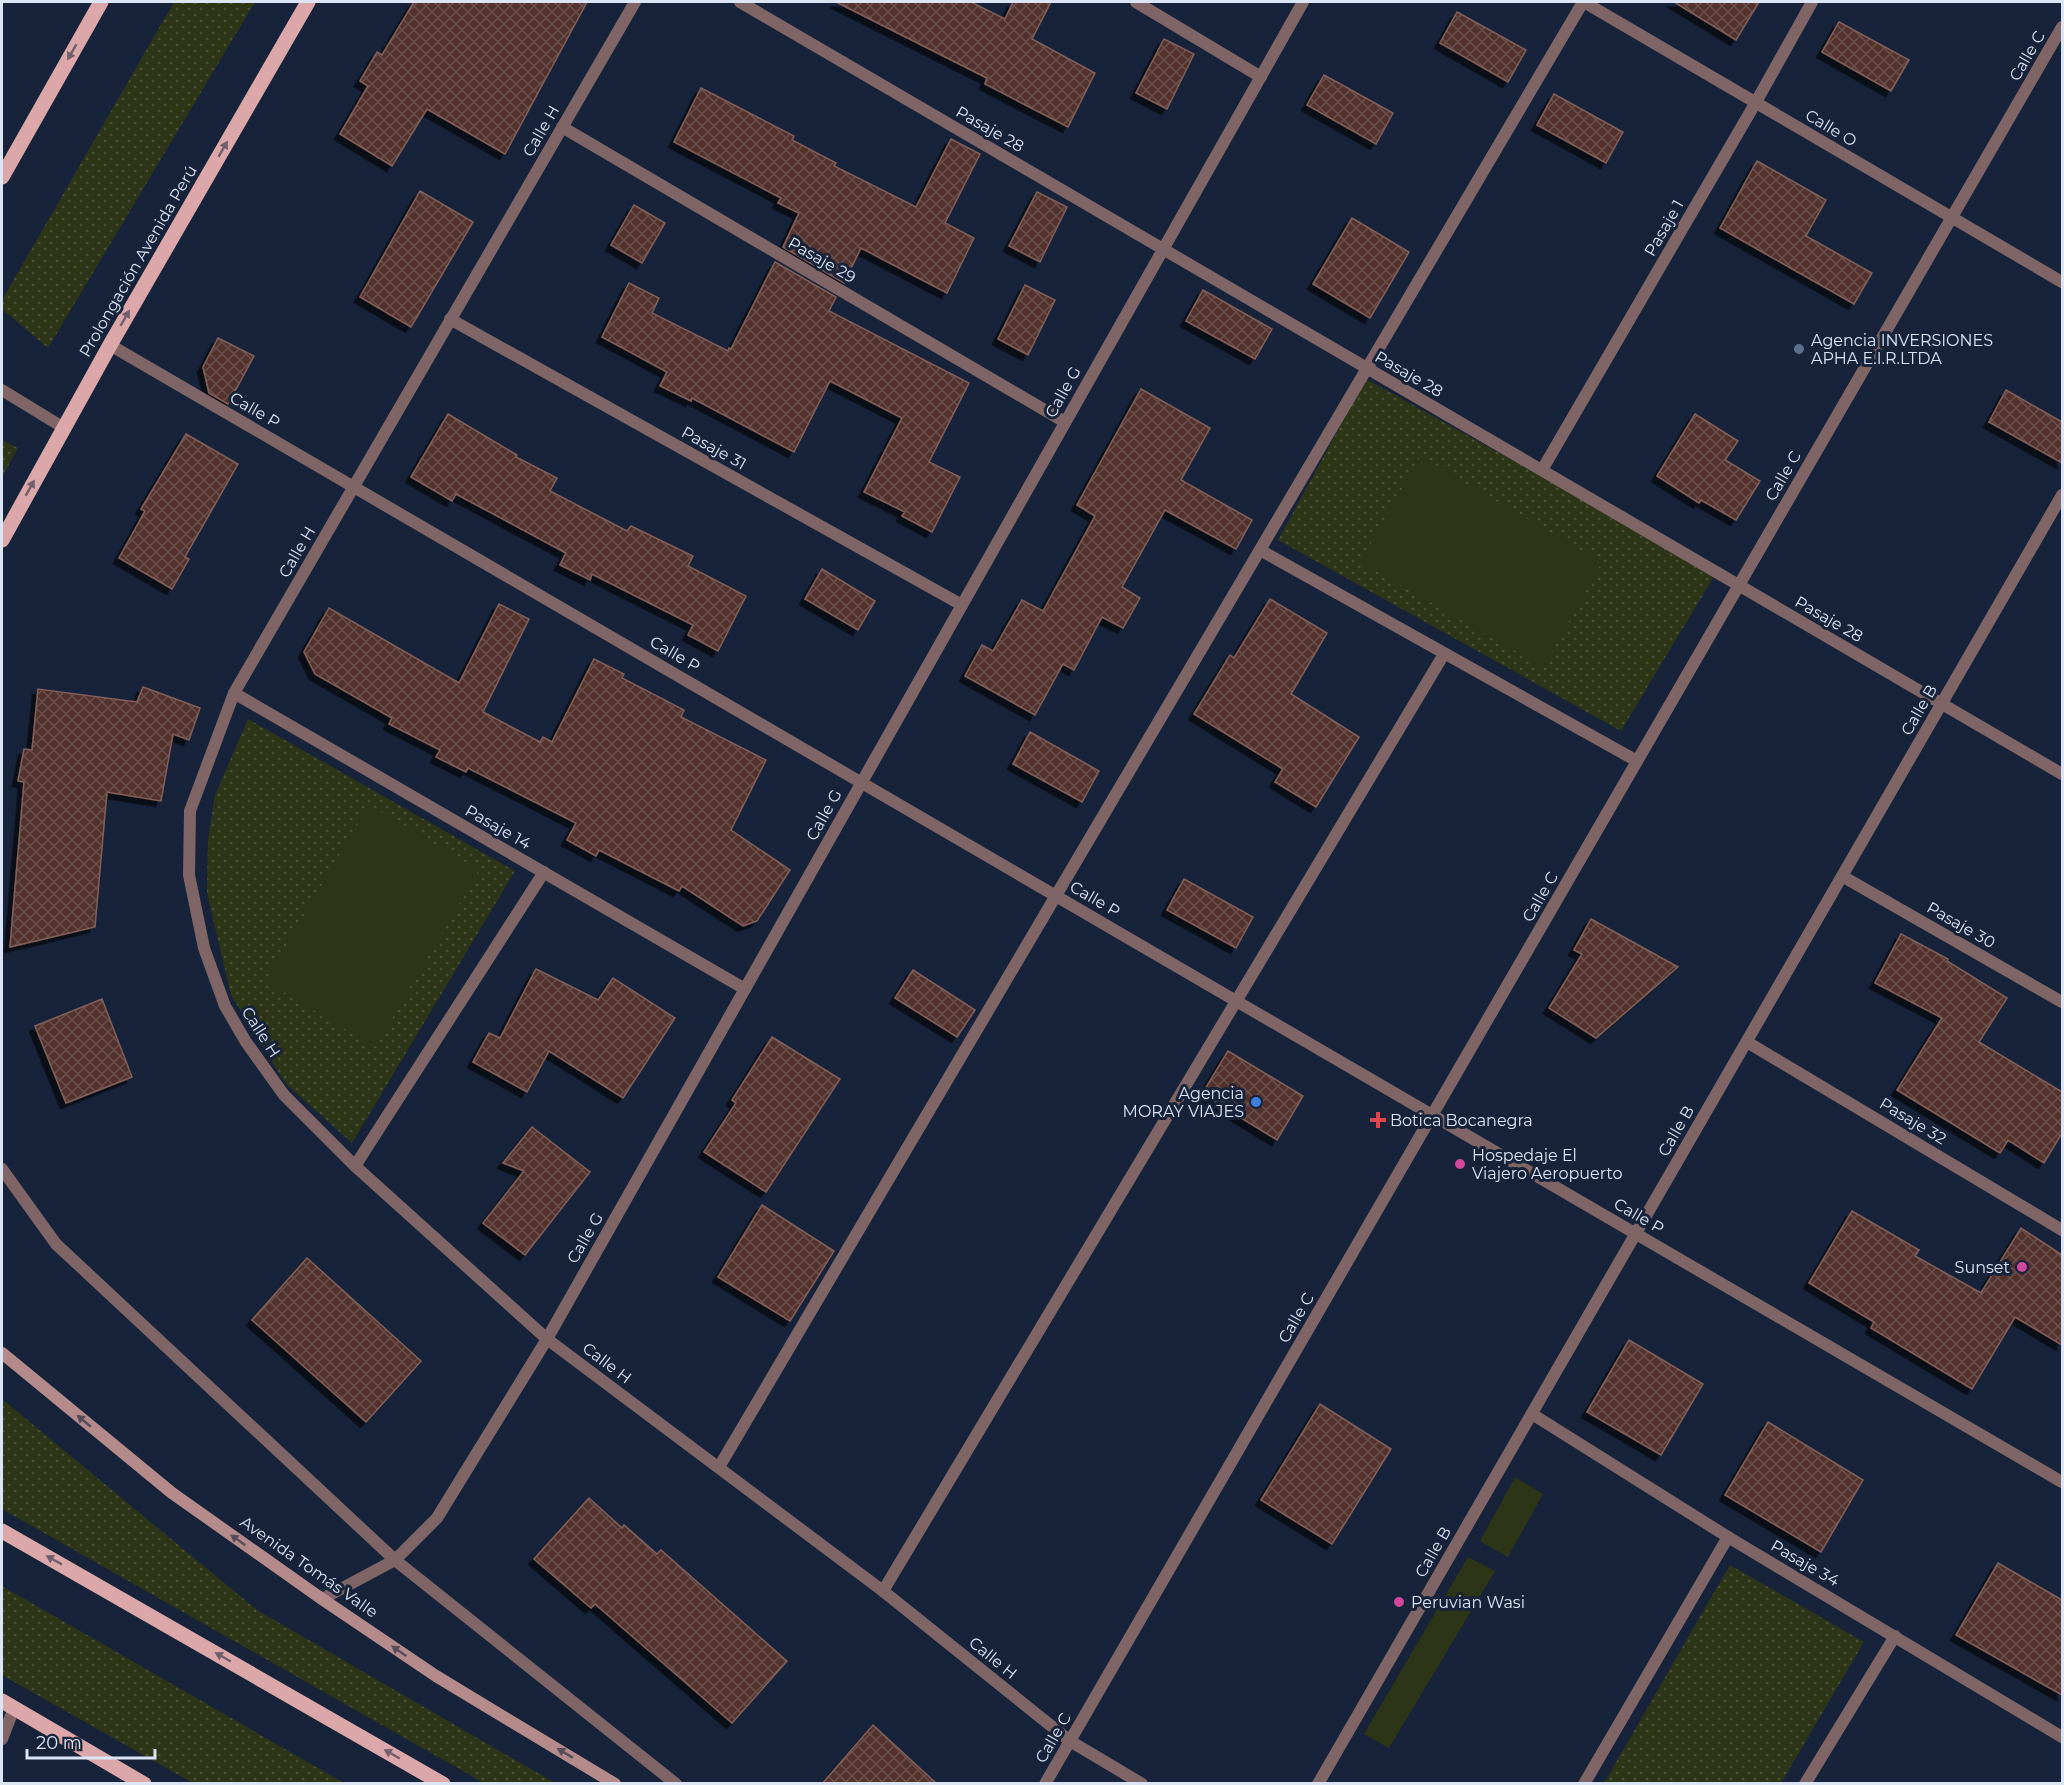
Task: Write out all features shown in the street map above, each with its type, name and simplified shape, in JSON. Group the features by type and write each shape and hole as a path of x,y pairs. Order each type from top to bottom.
{"main road":[{"path":"2,177 101,2"},
{"name":"Prolongación Avenida Perú","path":"2,540 110,345 308,2"},
{"name":"Avenida Tomás Valle","path":"2,1353 172,1493 322,1599 436,1676 615,1784"},
{"path":"2,1531 443,1784"},
{"path":"8,1705 144,1784"}],"street":[{"name":"Calle H","path":"635,2 234,693 190,811 189,875 204,948 225,1006 246,1042 284,1095 355,1166 547,1339 883,1591 1070,1740 1142,1784"},
{"name":"Pasaje 28","path":"740,2 2062,774"},
{"path":"1136,2 1261,77"},
{"name":"Calle G","path":"322,1599 395,1560 437,1518 547,1339 1303,2"},
{"path":"719,1467 1584,2"},
{"name":"Calle O","path":"1584,2 2062,282"},
{"name":"Pasaje 1","path":"1542,471 1812,2"},
{"name":"Calle C","path":"1045,1784 2062,27"},
{"name":"Pasaje 29","path":"562,127 1065,422"},
{"name":"Pasaje 31","path":"450,319 962,605"},
{"name":"Calle P","path":"110,345 2062,1482"},
{"path":"2,390 64,428"},
{"name":"Calle B","path":"1318,1784 1942,704 2058,512 2062,495"},
{"path":"1260,550 1637,761"},
{"path":"883,1591 1444,654"},
{"name":"Pasaje 14","path":"234,693 745,989"},
{"path":"355,1166 544,872"},
{"name":"Pasaje 30","path":"1842,876 2062,1002"},
{"name":"Pasaje 32","path":"1747,1042 2062,1230"},
{"path":"2,1169 56,1244 395,1560 676,1784"},
{"name":"Pasaje 34","path":"1532,1414 1728,1537 2062,1737"},
{"path":"1584,1784 1728,1537"},
{"path":"1805,1784 1895,1635"},
{"path":"2,1739 8,1705"}],"green space":[{"path":"174,2 255,2 48,348 2,309 2,300"},
{"path":"1366,379 1716,573 1621,731 1278,540"},
{"path":"2,440 18,448 2,477"},
{"path":"1420,457 1602,562 1543,667 1360,562"},
{"path":"248,719 515,871 352,1143 286,1084 231,995 207,893 208,840 215,795"},
{"path":"369,805 479,870 375,1047 265,981"},
{"path":"2,1399 257,1610 555,1783 484,1783 2,1509"},
{"path":"1515,1477 1543,1494 1508,1557 1480,1541"},
{"path":"1468,1557 1495,1571 1389,1748 1364,1734"},
{"path":"1730,1565 1864,1642 1781,1783 1604,1783"},
{"path":"2,1586 344,1783 193,1783 2,1675"}],"building":[{"path":"414,2 587,2 505,154 427,109 392,166 340,134 368,86 360,81 377,52 382,55"},
{"path":"836,2 971,2 1005,19 1013,2 1051,2 1032,39 1095,73 1068,127 985,84 987,78"},
{"path":"1674,2 1759,2 1736,40"},
{"path":"1457,12 1526,50 1508,82 1440,43"},
{"path":"1839,22 1909,60 1891,91 1822,52"},
{"path":"1164,39 1194,54 1167,109 1136,93"},
{"path":"1324,75 1393,113 1376,144 1307,105"},
{"path":"701,88 794,136 792,140 836,163 834,166 916,207 951,139 980,154 945,223 974,238 947,293 861,248 844,283 783,247 799,213 778,203 781,198 674,142"},
{"path":"1554,94 1623,132 1606,163 1537,125"},
{"path":"1757,161 1826,200 1806,236 1872,273 1854,304 1720,228"},
{"path":"420,191 473,222 411,327 360,297"},
{"path":"1037,192 1067,207 1040,262 1009,246"},
{"path":"634,205 665,223 642,263 611,245"},
{"path":"1352,218 1409,252 1370,318 1313,284"},
{"path":"775,262 836,297 829,311 969,383 929,462 960,477 932,532 902,516 905,512 864,492 902,418 830,381 794,452 692,398 691,401 660,386 667,372 602,337 629,283 659,298 652,313 728,351"},
{"path":"1025,285 1055,300 1028,355 998,339"},
{"path":"1203,290 1272,329 1255,359 1186,321"},
{"path":"218,338 254,356 228,404 209,393 203,367"},
{"path":"1141,389 1210,428 1181,480 1252,520 1236,549 1165,510 1122,587 1140,598 1123,628 1102,617 1074,670 1063,664 1035,715 965,676 982,645 993,651 1022,600 1043,611 1095,516 1077,505"},
{"path":"2006,390 2062,422 2062,463 1989,422"},
{"path":"448,414 517,455 516,457 557,478 550,491 627,531 631,526 693,556 688,566 746,596 718,651 688,635 693,625 592,574 590,580 560,565 566,553 456,494 452,501 411,477"},
{"path":"1695,414 1738,441 1725,460 1760,481 1736,520 1701,500 1699,503 1657,476"},
{"path":"186,434 238,464 185,557 189,559 172,589 119,558 145,511 141,509"},
{"path":"822,569 875,601 858,630 805,599"},
{"path":"1270,599 1327,633 1291,694 1359,737 1316,807 1275,782 1283,769 1194,714 1230,655 1234,658"},
{"path":"499,604 529,619 483,712 540,742 543,737 552,742 594,659 624,674 622,678 684,710 681,717 766,760 731,830 790,870 757,921 743,926 682,886 679,891 599,850 596,856 567,840 576,823 468,768 466,772 436,757 440,750 389,724 392,718 315,674 304,652 329,608 459,683"},
{"path":"143,687 200,708 189,740 173,734 161,801 107,792 95,927 10,947 24,782 18,781 24,749 32,750 38,689 137,702"},
{"path":"1030,732 1099,771 1082,802 1013,764"},
{"path":"1184,879 1253,917 1236,948 1167,910"},
{"path":"1591,919 1678,967 1596,1038 1549,1008 1582,954 1574,950"},
{"path":"1901,934 1948,959 1947,961 2007,998 1979,1042 2062,1092 2062,1133 2044,1163 2008,1140 2000,1153 1897,1090 1942,1018 1875,983"},
{"path":"536,969 598,1000 613,978 675,1018 623,1098 549,1051 527,1092 473,1062 489,1033 500,1038"},
{"path":"913,970 975,1010 957,1037 895,998"},
{"path":"102,999 132,1077 66,1103 35,1026"},
{"path":"772,1037 840,1079 766,1192 704,1152 736,1103 732,1100"},
{"path":"1228,1051 1303,1096 1277,1140 1202,1094"},
{"path":"532,1127 590,1172 525,1255 483,1223 524,1171 503,1163"},
{"path":"762,1205 834,1251 790,1321 718,1277"},
{"path":"1852,1211 1919,1250 1915,1256 1981,1293 2021,1228 2062,1255 2062,1345 2015,1317 1972,1389 1871,1328 1874,1322 1809,1283"},
{"path":"307,1258 421,1361 366,1422 252,1320"},
{"path":"1629,1340 1703,1384 1661,1455 1587,1412"},
{"path":"1320,1404 1391,1449 1332,1544 1261,1500"},
{"path":"1768,1422 1863,1480 1821,1552 1725,1495"},
{"path":"589,1498 622,1528 624,1525 657,1554 661,1550 787,1661 732,1723 595,1604 591,1608 534,1559"},
{"path":"1998,1563 2062,1600 2062,1695 1956,1635"},
{"path":"873,1725 937,1784 822,1784"}],"place":[{"name":"Agencia INVERSIONES APHA E.I.R.LTDA","path":"1799,349"},
{"name":"Agencia MORAY VIAJES","path":"1256,1102"},
{"name":"Botica Bocanegra","path":"1378,1120"},
{"name":"Hospedaje El Viajero Aeropuerto","path":"1460,1164"},
{"name":"Sunset","path":"2022,1267"},
{"name":"Peruvian Wasi","path":"1399,1602"}]}
